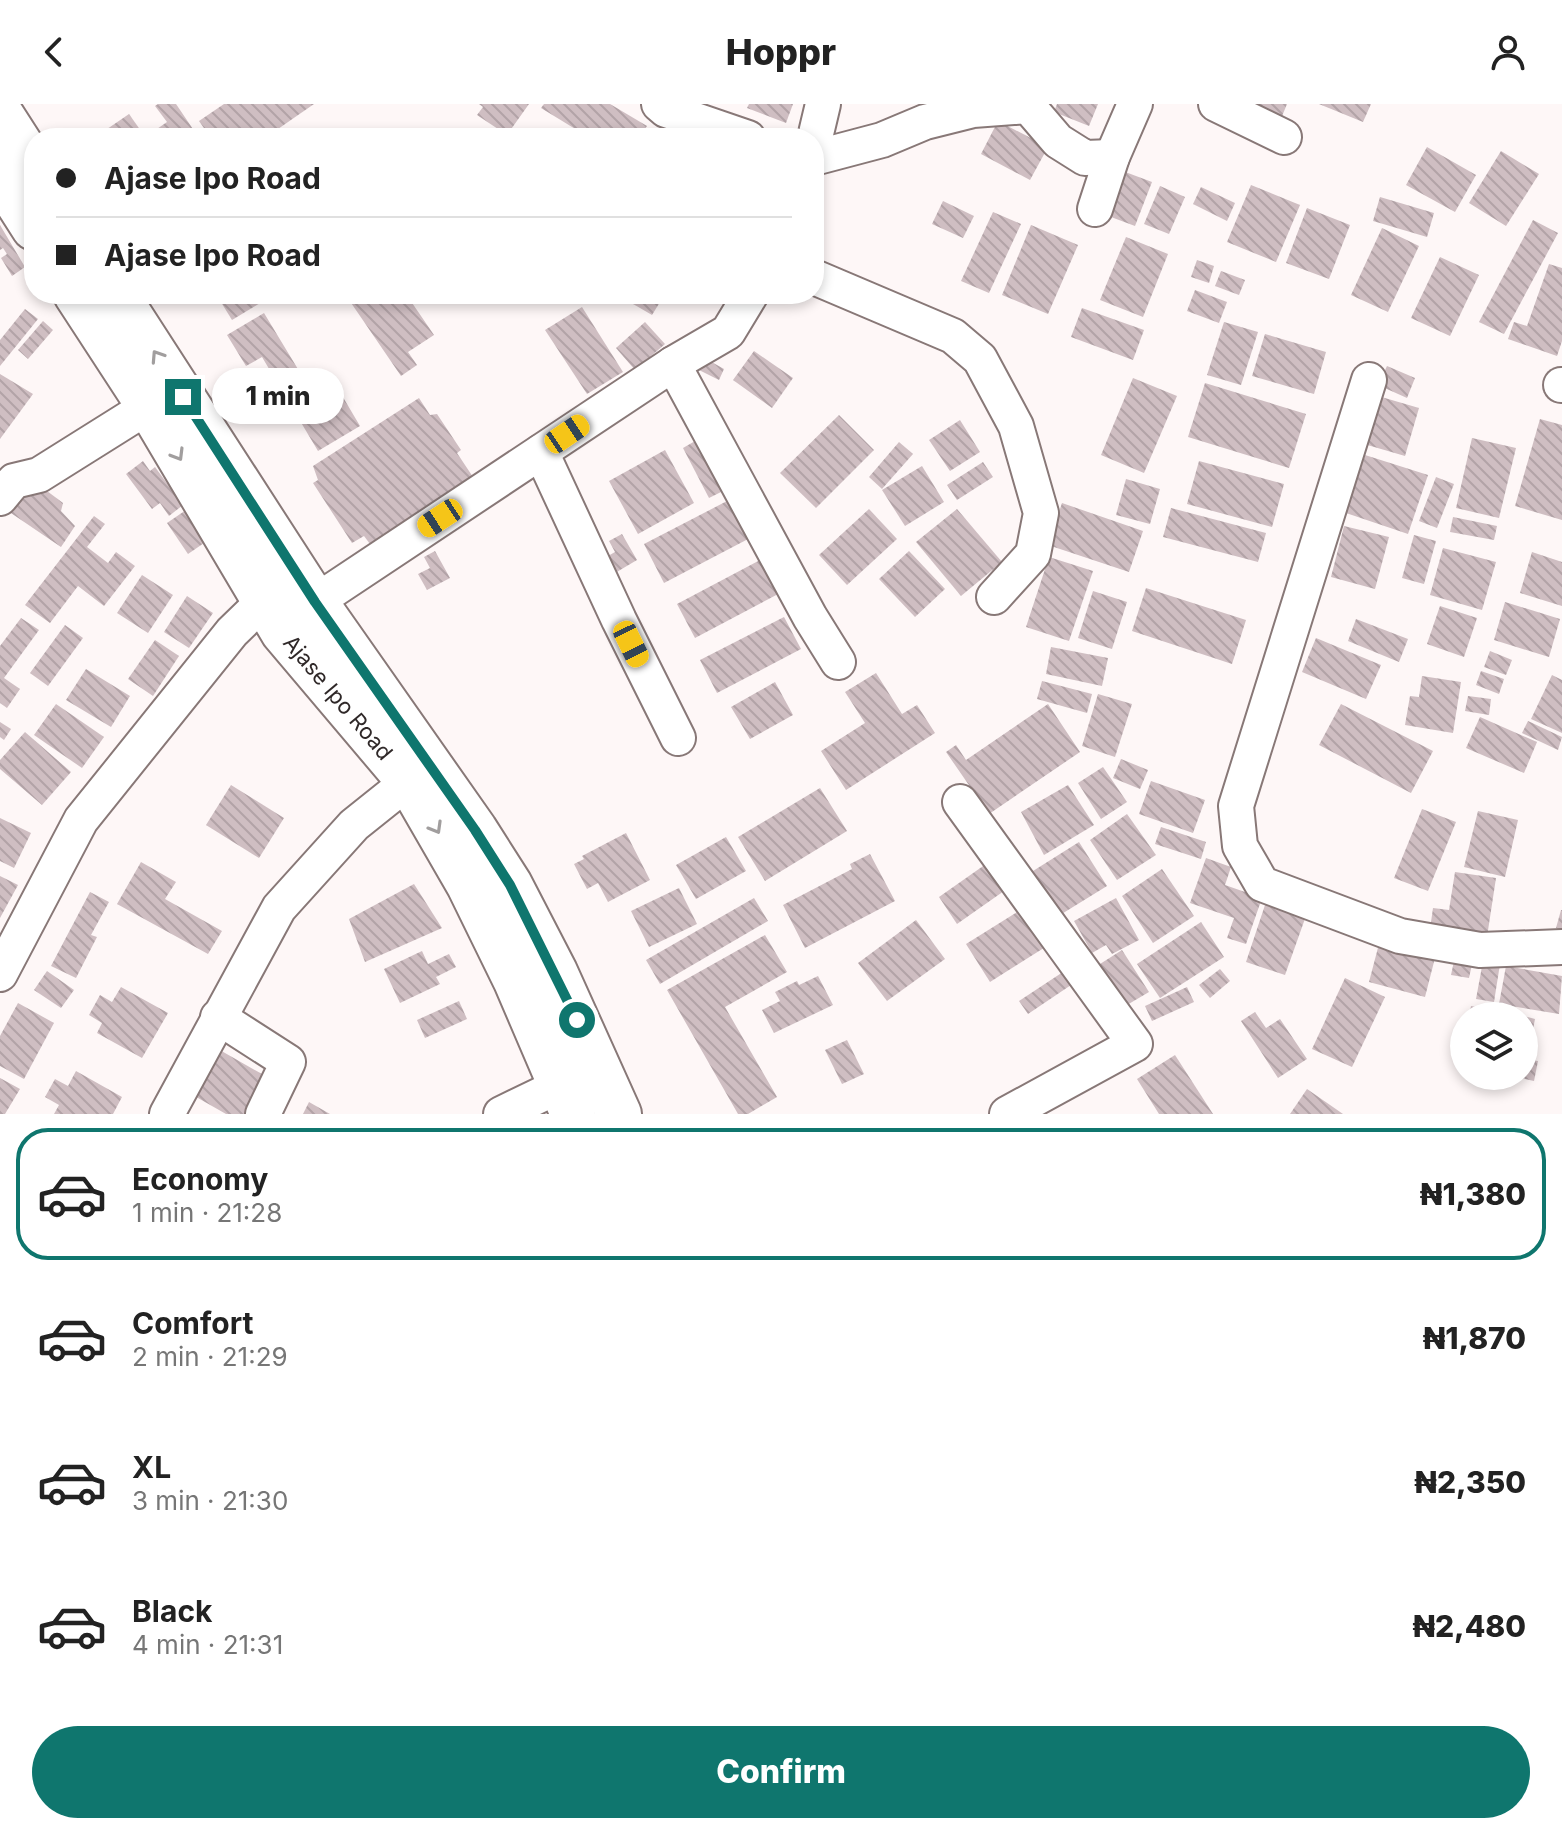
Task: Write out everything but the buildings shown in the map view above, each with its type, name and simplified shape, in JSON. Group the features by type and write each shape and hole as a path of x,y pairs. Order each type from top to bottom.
{"highway":[{"path":"9,117 24,146"},
{"path":"0,175 24,212"},
{"name":"Ajase Ipo Road","path":"83,304 149,406 283,632 409,781 469,885 516,981 567,1100"},
{"name":"Ajase Ipo Road","path":"122,304 315,602 510,885 555,972 619,1114"}],"street":[{"path":"659,104 666,110 719,128"},
{"path":"817,128 823,104"},
{"path":"1095,209 1112,157 1135,104"},
{"path":"1216,104 1284,137"},
{"path":"824,155 882,140 925,122 973,110 1030,105 1058,141 1085,158 1112,157"},
{"path":"824,281 953,336 980,359 1016,426 1041,513 1033,554 994,597"},
{"path":"315,602 673,364 728,332 745,304"},
{"path":"673,364 810,617 838,662"},
{"path":"1369,380 1236,806 1240,846 1262,884 1400,936 1480,950 1562,947"},
{"path":"0,498 14,481 39,475 149,406"},
{"path":"541,452 678,738"},
{"path":"0,974 81,820 232,632 264,601"},
{"path":"167,1114 279,908 354,825 409,781"},
{"path":"960,802 1135,1044 1007,1114"},
{"path":"218,1017 288,1062 263,1114"},
{"path":"501,1114 567,1100"}],"route":[{"path":"183,397 315,602 510,885 577,1020"}]}
